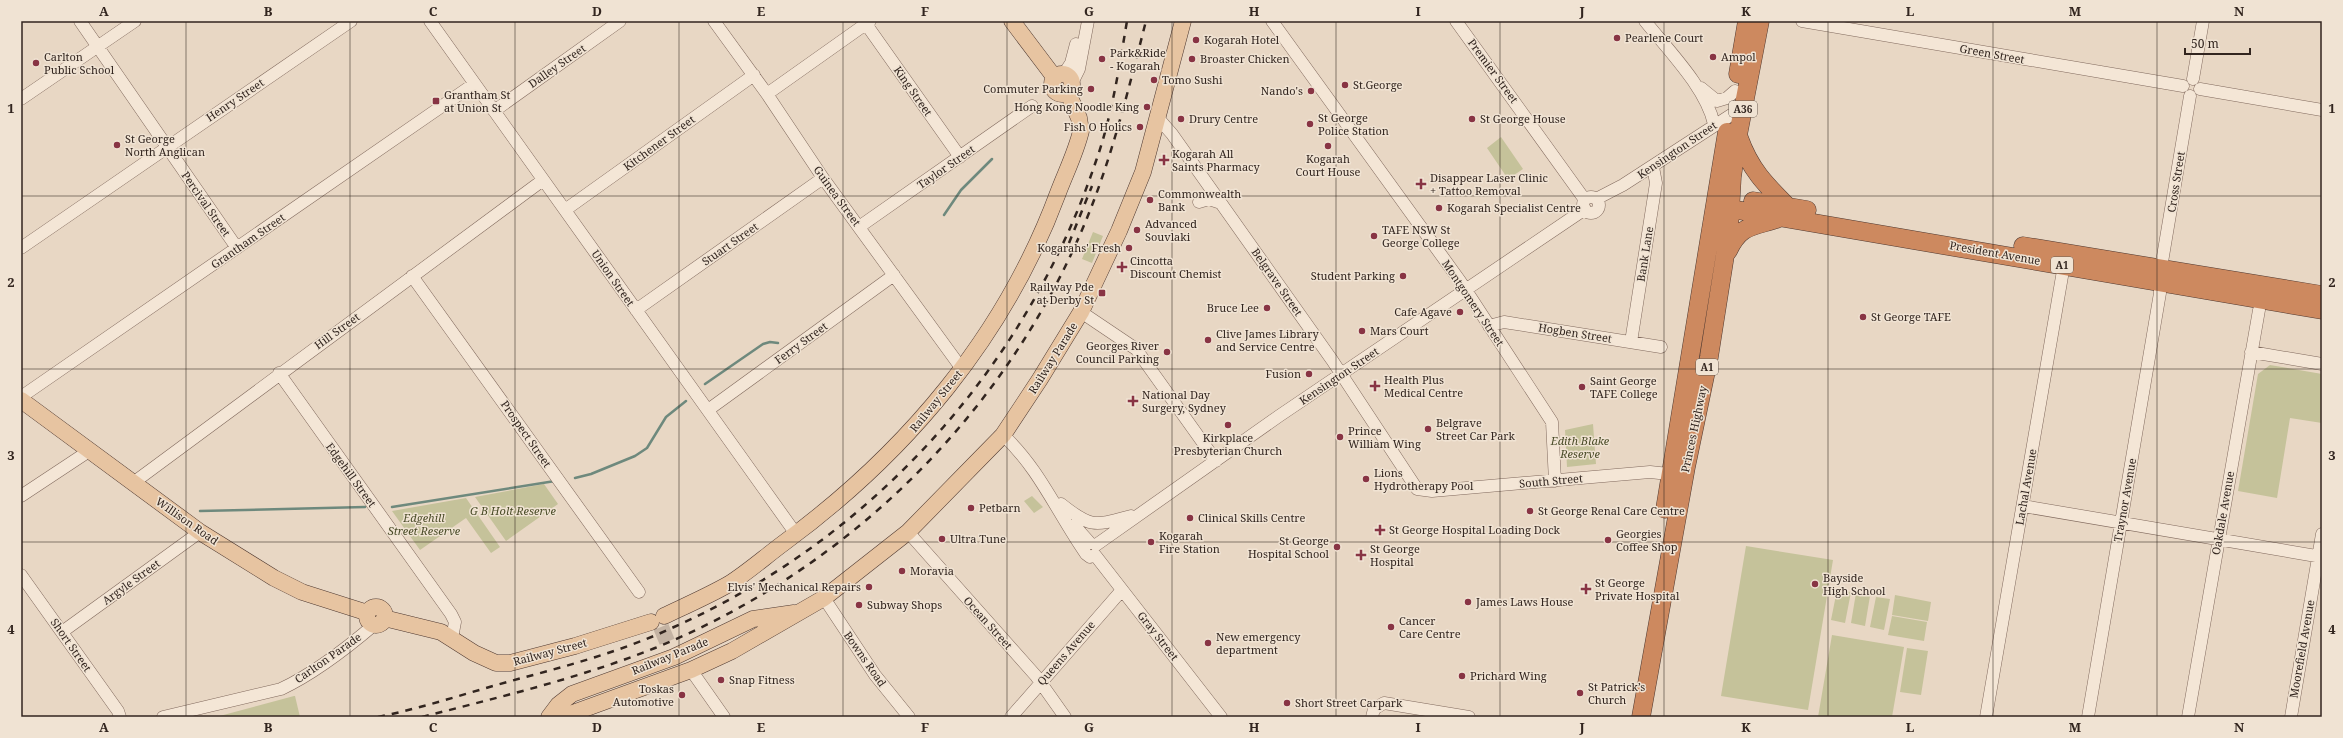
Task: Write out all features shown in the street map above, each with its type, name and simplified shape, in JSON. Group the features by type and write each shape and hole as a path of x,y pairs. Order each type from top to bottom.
{"highway":[{"name":"Princes Highway","path":"1628,717 1678,475 1705,378 1725,258 1724,202 1731,115 1747,21"},
{"name":"Princes Highway","path":"1641,717 1678,475 1724,202 1760,21"},
{"path":"1738,135 1747,158 1783,213"},
{"name":"President Avenue","path":"1724,202 1765,214 1783,213 1992,242 2161,275 2322,310"},
{"name":"President Avenue","path":"1783,213 1801,220 2065,261 2322,296"},
{"name":"A1","path":"1725,258 1734,239 1739,233 1751,225 1783,213"},
{"name":"President Avenue","path":"1992,242 2065,261"}],"main road":[{"name":"Railway Street","path":"376,618 419,625 441,632 486,660 496,663 510,663 659,622 729,583 796,534 879,464 925,416 962,369 1006,303 1024,271 1050,214 1081,131 1079,118 1065,82 1012,21"},
{"name":"Railway Parade","path":"562,717 691,670 766,632 824,598 908,532 1003,435 1040,379 1081,312 1137,189 1158,118 1183,21"},
{"name":"Willison Road","path":"21,400 200,532 274,578 295,588 376,618"},
{"name":"Railway Parade","path":"549,717 558,705 572,694 673,654 758,617 799,612"},
{"path":"746,622 760,622 766,632"}],"street":[{"name":"Percival Street","path":"80,21 237,248"},
{"path":"21,99 135,21"},
{"name":"Henry Street","path":"21,248 351,21"},
{"name":"Union Street","path":"430,21 796,534"},
{"name":"Dalley Street","path":"494,111 620,21"},
{"name":"Guinea Street","path":"714,21 754,75 823,178 962,369"},
{"path":"1065,82 1081,21"},
{"path":"1065,82 1079,69 1088,21"},
{"name":"Montgomery Street","path":"1272,21 1466,290 1552,422 1555,481"},
{"name":"Premier Street","path":"1456,21 1591,203"},
{"path":"1646,21 1691,80 1712,115 1714,124"},
{"name":"Green Street","path":"1802,21 2191,90 2322,110"},
{"path":"2191,90 2186,81 2194,79 2203,21"},
{"path":"767,94 868,23"},
{"name":"King Street","path":"868,23 960,157"},
{"name":"Kitchener Street","path":"565,210 754,75"},
{"path":"1691,80 1717,101 1727,98 1736,91"},
{"name":"Grantham Street","path":"21,397 474,84"},
{"name":"Cross Street","path":"2161,275 2191,90"},
{"name":"Taylor Street","path":"859,227 1032,106"},
{"name":"Kensington Street","path":"1091,549 1216,460 1591,203 1653,167 1714,124 1731,115"},
{"name":"Belgrave Street","path":"1158,118 1172,134 1341,374 1418,489"},
{"name":"Bank Lane","path":"1630,342 1656,183 1653,167"},
{"name":"Stuart Street","path":"636,310 823,178"},
{"name":"Hill Street","path":"133,483 279,373 543,180"},
{"path":"1199,202 1209,199 1221,203"},
{"name":"Lachal Avenue","path":"1986,717 2065,261"},
{"name":"Traynor Avenue","path":"2088,717 2160,293 2161,275"},
{"name":"Prospect Street","path":"412,276 639,592"},
{"name":"Ferry Street","path":"708,410 894,276"},
{"name":"Oakdale Avenue","path":"2188,717 2259,310"},
{"path":"1081,312 1136,349 1216,460"},
{"name":"Hogben Street","path":"1489,326 1504,322 1661,347"},
{"path":"2251,352 2322,364"},
{"name":"Edgehill Street","path":"279,373 450,614 455,622 452,638"},
{"name":"Gray Street","path":"1003,435 1019,450 1122,590 1221,717"},
{"path":"21,496 89,451"},
{"name":"South Street","path":"1418,489 1432,491 1650,472 1678,475"},
{"name":"Gray Street","path":"1045,486 1061,504 1091,549"},
{"path":"1061,504 1082,520 1092,524 1108,522 1142,512"},
{"path":"2023,506 2320,557"},
{"name":"Argyle Street","path":"62,632 200,532"},
{"name":"Ocean Street","path":"908,532 1040,684 1065,717"},
{"name":"Moorefield Avenue","path":"2291,717 2320,557 2322,534"},
{"name":"Short Street","path":"21,575 118,711 120,717"},
{"name":"Queens Avenue","path":"1011,717 1122,590"},
{"name":"Bowns Road","path":"824,598 874,675 908,717"},
{"name":"Carlton Parade","path":"163,717 281,689 295,682 343,650 376,618"},
{"path":"691,670 724,717"},
{"path":"1374,712 1384,703 1468,717"}],"green space":[{"path":"1501,137 1523,169 1508,179 1487,148"},
{"path":"1093,232 1103,236 1092,263 1082,259"},
{"path":"2270,365 2322,374 2322,423 2290,418 2277,498 2238,491 2258,374"},
{"name":"Edith Blake Reserve","path":"1593,424 1596,464 1567,467 1565,430"},
{"name":"G B Holt Reserve","path":"544,484 558,504 506,541 475,497"},
{"path":"1032,496 1043,507 1034,513 1024,501"},
{"name":"Edgehill Street Reserve","path":"466,498 500,547 491,553 466,518 420,550 392,511"},
{"path":"1746,546 1833,560 1808,710 1721,696"},
{"path":"1837,590 1851,592 1845,623 1831,620"},
{"path":"1856,593 1870,596 1865,626 1851,623"},
{"path":"1895,595 1931,602 1928,621 1892,615"},
{"path":"1876,597 1890,599 1884,630 1870,627"},
{"path":"1892,616 1927,622 1924,641 1888,635"},
{"path":"1832,635 1904,647 1892,717 1818,717"},
{"path":"1907,648 1928,651 1921,695 1900,692"},
{"path":"294,696 300,717 216,717"}],"waterway":[{"path":"944,215 961,190 992,159"},
{"path":"705,384 763,344 770,342 778,343"},
{"path":"575,478 591,474 635,456 647,448 666,417 686,401"},
{"path":"392,507 555,481"},
{"path":"200,511 365,507"}],"tunnel":[{"path":"661,627 671,651"}],"railway":[{"path":"378,717 427,705 570,665 654,636 746,590 814,546 877,495 934,438 985,376 1029,308 1066,237 1102,144 1111,109 1127,21"},
{"path":"422,717 598,669 655,648 726,615 793,575 856,528 914,476 967,418 1013,356 1054,289 1087,218 1105,170 1146,21"},
{"path":"1069,243 1092,186"}],"place":[{"name":"Pearlene Court","path":"1617,38"},
{"name":"Kogarah Hotel","path":"1196,40"},
{"name":"Ampol","path":"1713,57"},
{"name":"Park&Ride - Kogarah","path":"1102,59"},
{"name":"Broaster Chicken","path":"1192,59"},
{"name":"Carlton Public School","path":"36,63"},
{"name":"Tomo Sushi","path":"1154,80"},
{"name":"St.George","path":"1345,85"},
{"name":"Commuter Parking","path":"1091,89"},
{"name":"Nando's","path":"1311,91"},
{"name":"Grantham St at Union St","path":"436,101"},
{"name":"Hong Kong Noodle King","path":"1147,107"},
{"name":"Drury Centre","path":"1181,119"},
{"name":"St George House","path":"1472,119"},
{"name":"St George Police Station","path":"1310,124"},
{"name":"Fish O Holics","path":"1140,127"},
{"name":"St George North Anglican","path":"117,145"},
{"name":"Kogarah Court House","path":"1328,146"},
{"name":"Kogarah All Saints Pharmacy","path":"1164,160"},
{"name":"Disappear Laser Clinic + Tattoo Removal","path":"1421,184"},
{"name":"Commonwealth Bank","path":"1150,200"},
{"name":"Kogarah Specialist Centre","path":"1439,208"},
{"name":"Advanced Souvlaki","path":"1137,230"},
{"name":"TAFE NSW St George College","path":"1374,236"},
{"name":"Kogarahs' Fresh","path":"1129,248"},
{"name":"Cincotta Discount Chemist","path":"1122,267"},
{"name":"Student Parking","path":"1403,276"},
{"name":"Railway Pde at Derby St","path":"1102,293"},
{"name":"Bruce Lee","path":"1267,308"},
{"name":"Cafe Agave","path":"1460,312"},
{"name":"St George TAFE","path":"1863,317"},
{"name":"Mars Court","path":"1362,331"},
{"name":"Clive James Library and Service Centre","path":"1208,340"},
{"name":"Georges River Council Parking","path":"1167,352"},
{"name":"Fusion","path":"1309,374"},
{"name":"Health Plus Medical Centre","path":"1375,386"},
{"name":"Saint George TAFE College","path":"1582,387"},
{"name":"National Day Surgery, Sydney","path":"1133,401"},
{"name":"Kirkplace Presbyterian Church","path":"1228,425"},
{"name":"Belgrave Street Car Park","path":"1428,429"},
{"name":"Prince William Wing","path":"1340,437"},
{"name":"Lions Hydrotherapy Pool","path":"1366,479"},
{"name":"Petbarn","path":"971,508"},
{"name":"St George Renal Care Centre","path":"1530,511"},
{"name":"Clinical Skills Centre","path":"1190,518"},
{"name":"St George Hospital Loading Dock","path":"1380,530"},
{"name":"Ultra Tune","path":"942,539"},
{"name":"Georgies Coffee Shop","path":"1608,540"},
{"name":"Kogarah Fire Station","path":"1151,542"},
{"name":"St George Hospital School","path":"1337,547"},
{"name":"St George Hospital","path":"1361,555"},
{"name":"Moravia","path":"902,571"},
{"name":"Bayside High School","path":"1815,584"},
{"name":"Elvis' Mechanical Repairs","path":"869,587"},
{"name":"St George Private Hospital","path":"1586,589"},
{"name":"James Laws House","path":"1468,602"},
{"name":"Subway Shops","path":"859,605"},
{"name":"Cancer Care Centre","path":"1391,627"},
{"name":"New emergency department","path":"1208,643"},
{"name":"Prichard Wing","path":"1462,676"},
{"name":"Snap Fitness","path":"721,680"},
{"name":"St Patrick’s Church","path":"1580,693"},
{"name":"Toskas Automotive","path":"682,695"},
{"name":"Short Street Carpark","path":"1287,703"}]}
